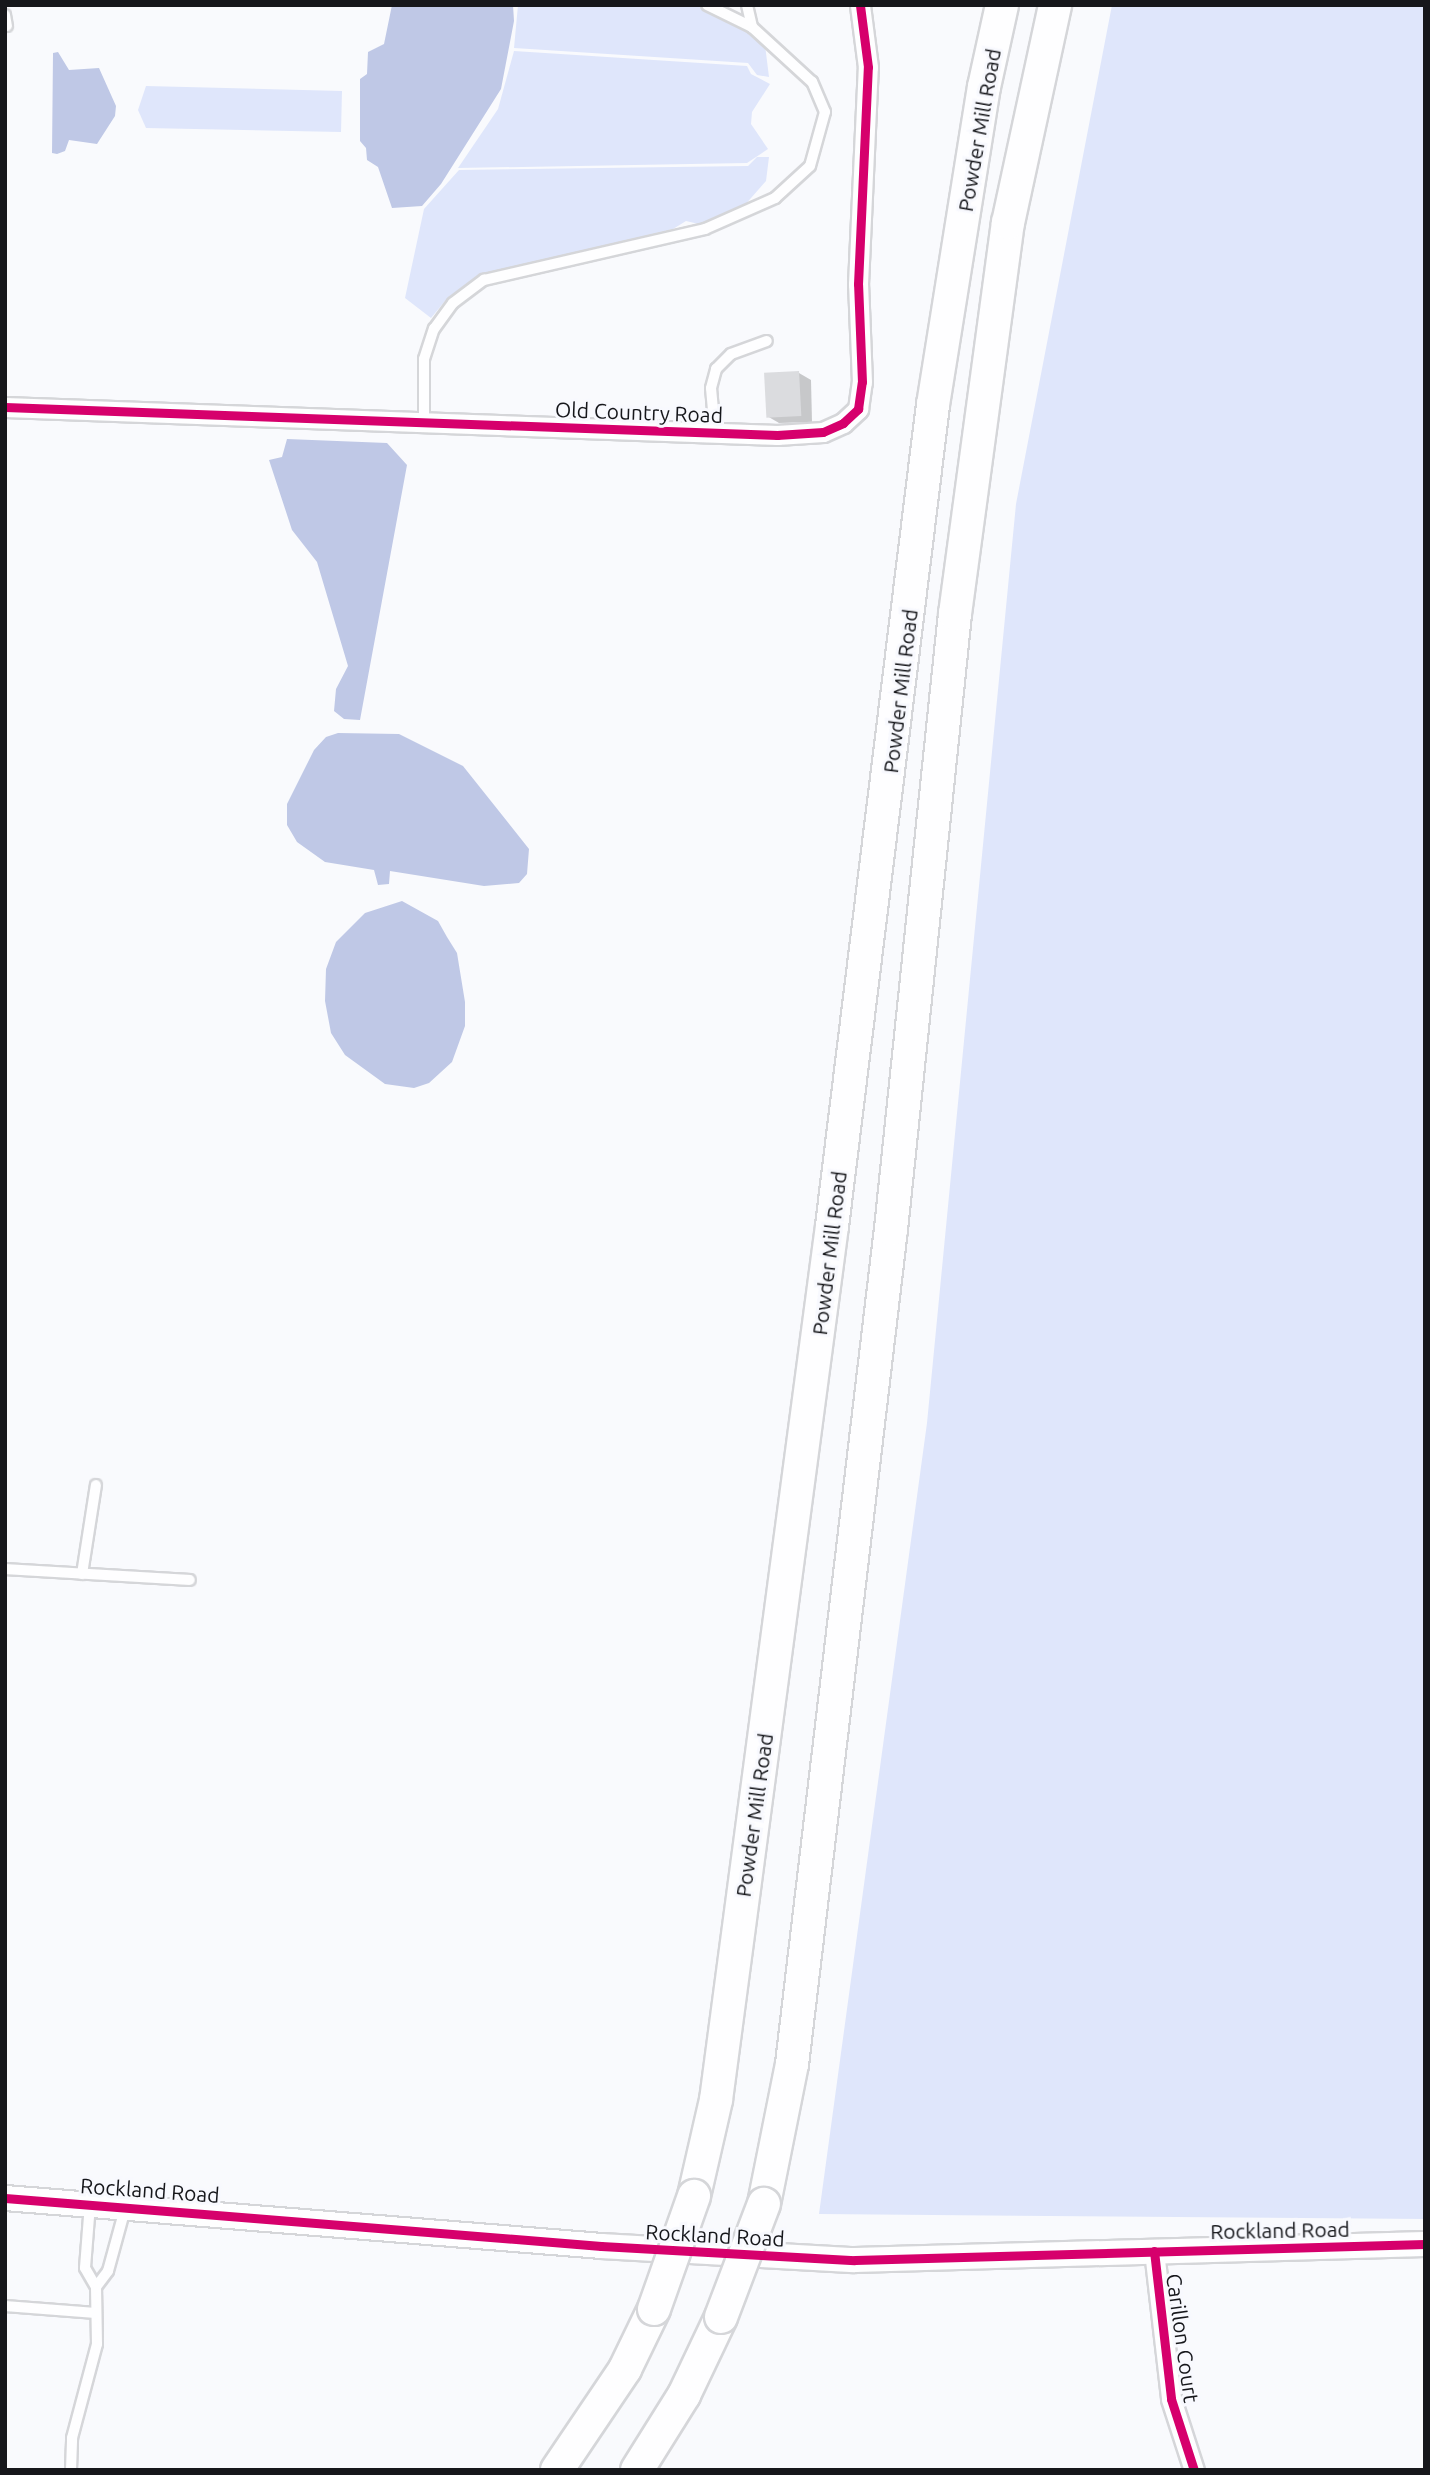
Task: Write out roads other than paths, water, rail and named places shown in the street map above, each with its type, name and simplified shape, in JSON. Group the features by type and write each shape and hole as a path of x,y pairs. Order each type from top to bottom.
{"highway":[{"name":"Powder Mill Road","path":"557,2470 625,2369 654,2309 694,2196 716,2100 825,1281 933,405 1002,5"},
{"path":"637,2470 684,2395 721,2317 764,2204 783,2124 797,2025 971,495 1008,223 1055,5"}],"street":[{"name":"Old Country Road","path":"5,407 715,432 823,432 843,423 858,409 862,382 858,284 868,67 860,5"},
{"name":"Rockland Road","path":"5,2198 601,2246 855,2260 1425,2244"},
{"name":"Carillon Court","path":"1154,2251 1171,2399 1194,2470"}],"lane":[{"path":"424,422 424,359 434,328 453,303 484,280 705,229 775,198 810,166 825,112 812,82 752,27 707,5"},
{"path":"747,5 752,27"},
{"path":"715,432 711,388 716,369 731,354 767,341"},
{"path":"82,1574 96,1485"},
{"path":"5,1569 190,1580"},
{"path":"71,2470 72,2438 97,2344 96,2287 85,2268 90,2203"},
{"path":"96,2287 108,2271 126,2206"},
{"path":"5,2306 96,2314"}]}
